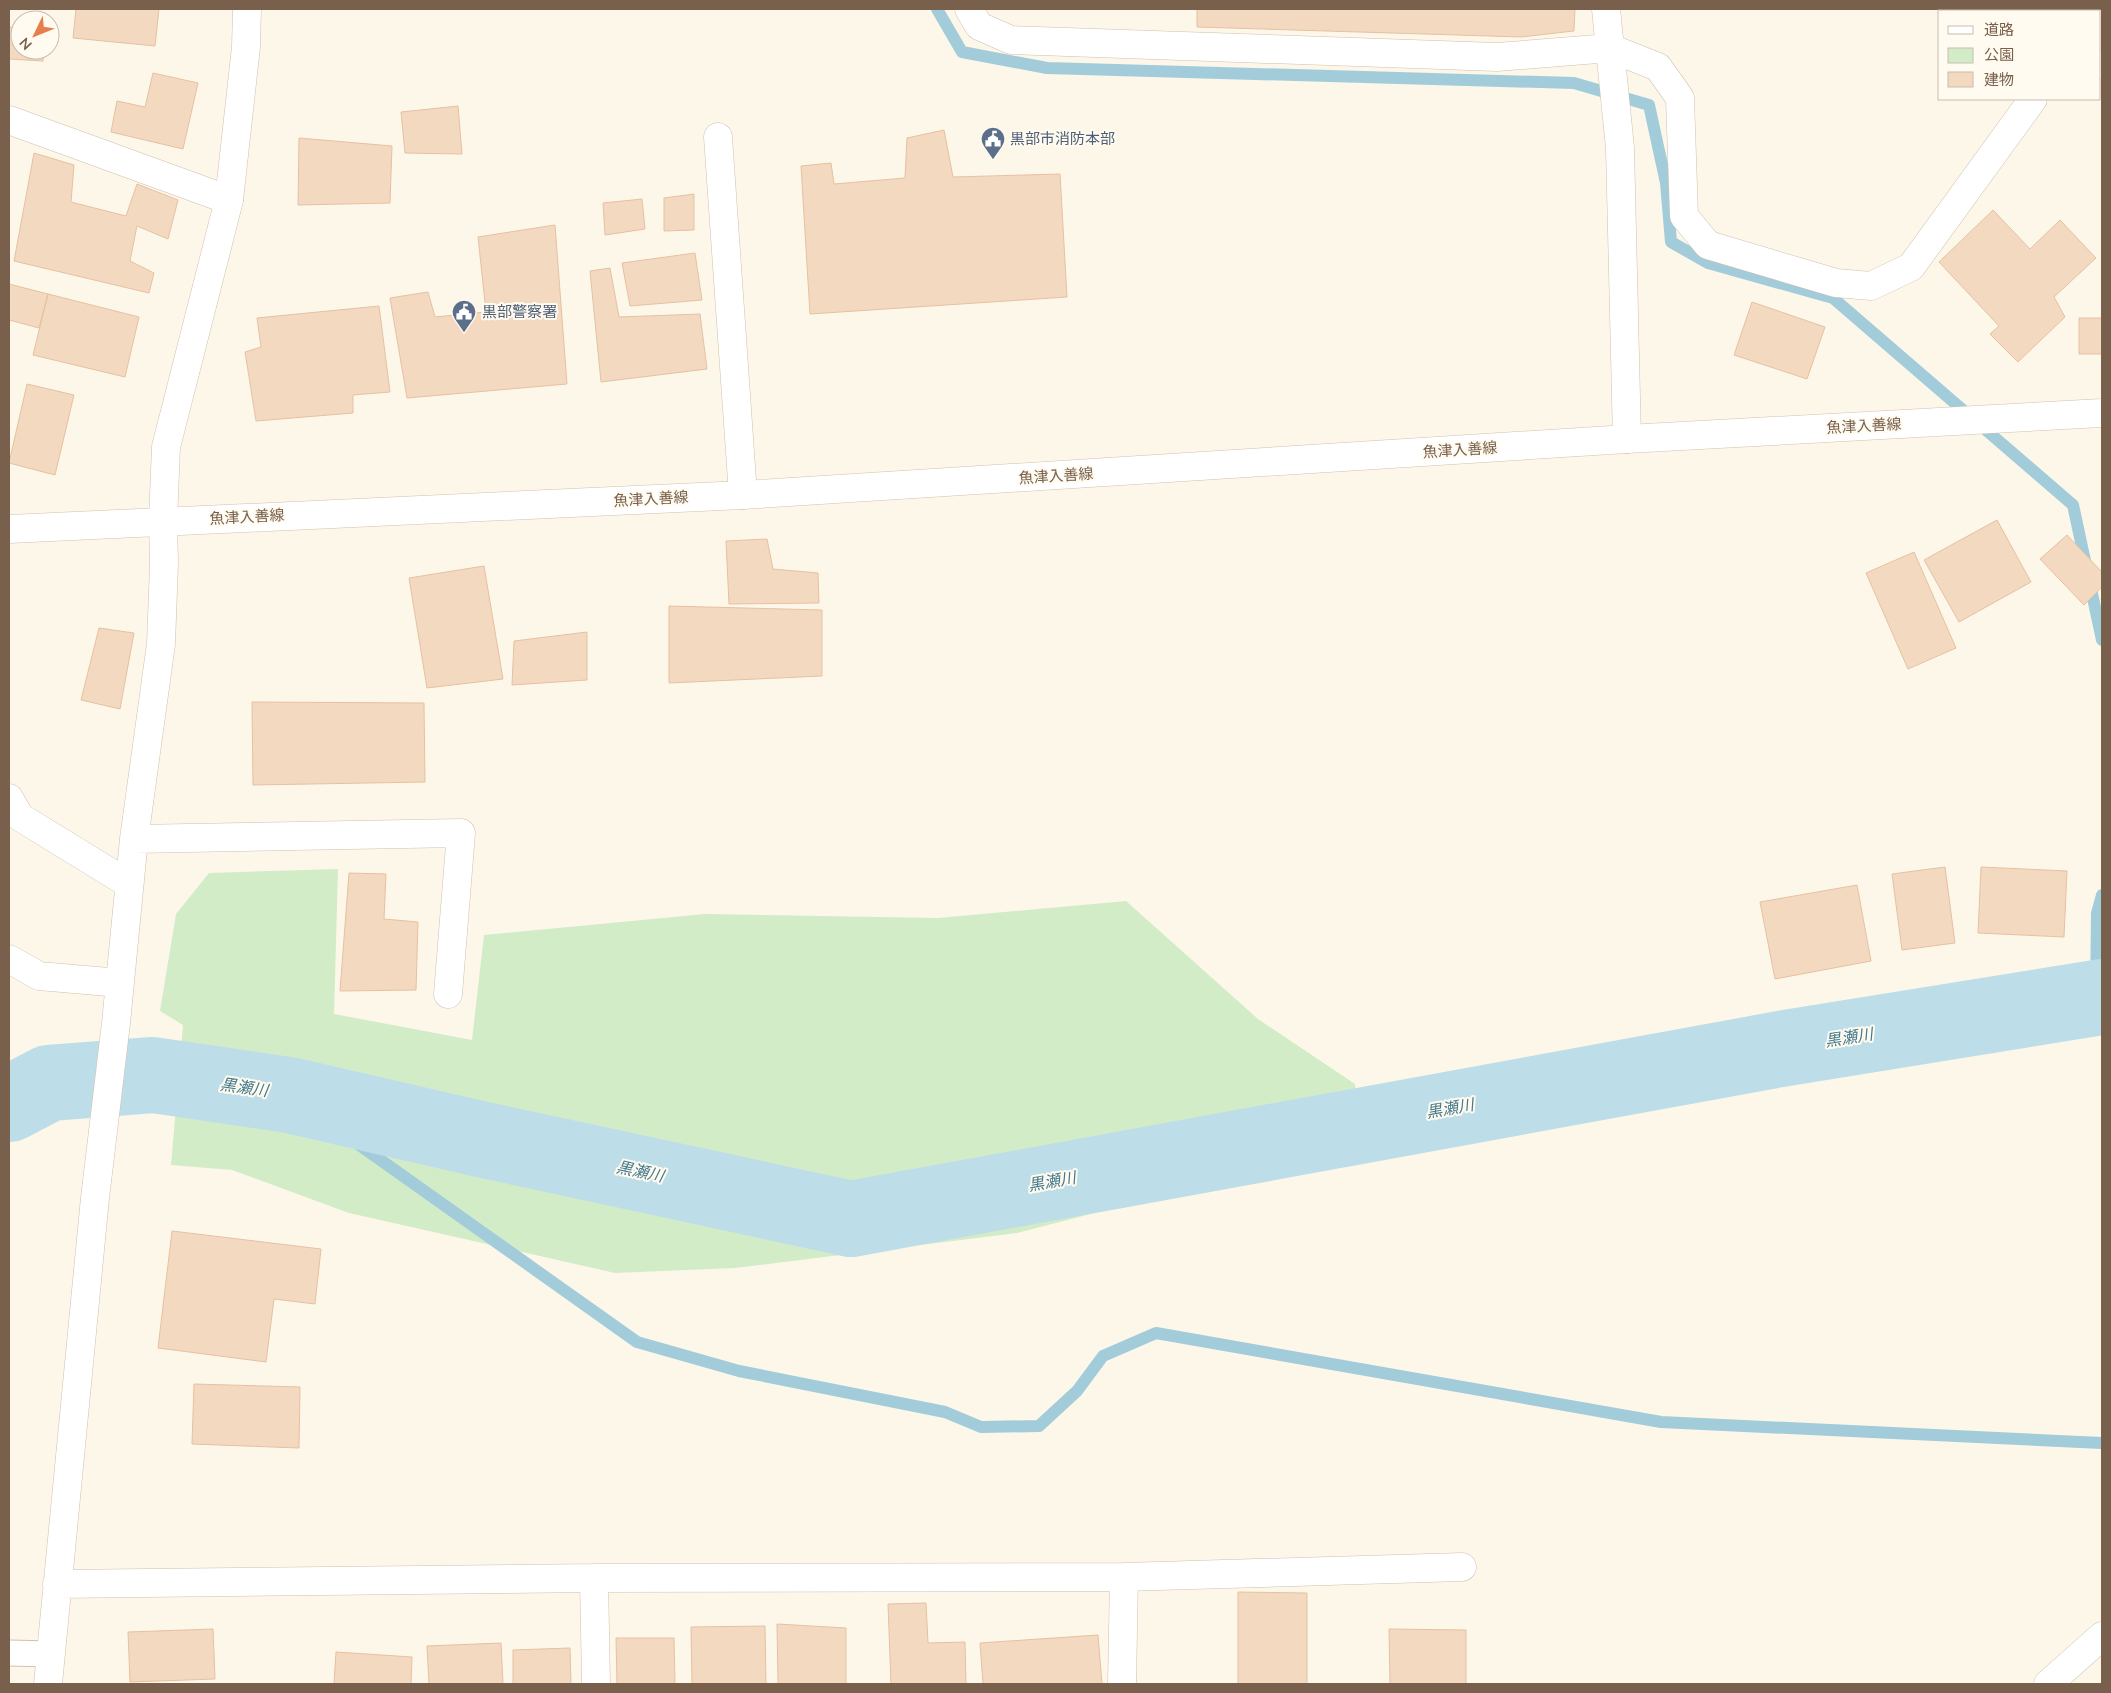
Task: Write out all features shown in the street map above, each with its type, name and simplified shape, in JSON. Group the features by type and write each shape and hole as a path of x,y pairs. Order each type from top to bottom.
{"street":[{"path":"48,1684 95,1198 116,1023 129,884 161,644 166,447 229,200 246,47 247,9"},
{"path":"969,9 979,26 1011,40 1497,57 1610,48 1658,67 1680,98 1684,216 1708,245 1836,283 1871,286 1911,266 2032,100"},
{"path":"1606,9 1620,148 1627,439"},
{"path":"9,120 229,200"},
{"path":"718,137 743,495"},
{"name":"魚津入善線","path":"9,529 163,520 743,495 1627,439 2102,413"},
{"path":"9,798 20,817 129,884"},
{"path":"134,839 461,833 448,994"},
{"path":"9,959 39,976 120,983"},
{"path":"57,1584 594,1578 1124,1577 1462,1567"},
{"path":"1122,1684 1124,1577"},
{"path":"594,1578 596,1684"},
{"path":"2048,1684 2102,1636"}],"lane":[{"path":"9,1653 50,1654"}],"green space":[{"path":"338,869 334,1014 472,1040 484,935 705,914 938,918 1126,901 1258,1019 1355,1084 1365,1156 1191,1188 1017,1233 735,1268 615,1273 349,1213 232,1170 171,1165 183,1025 160,1011 176,914 209,873"}],"building":[{"path":"76,9 159,9 155,46 73,38"},
{"path":"1197,9 1575,9 1574,31 1521,37 1197,27"},
{"path":"9,27 10,59 9,59"},
{"path":"153,73 198,83 183,149 111,132 117,101 145,107"},
{"path":"458,106 462,154 405,153 401,112"},
{"path":"944,130 953,177 1060,174 1067,297 810,314 801,166 831,163 834,184 905,178 907,138"},
{"path":"299,138 392,146 390,203 298,205"},
{"path":"34,153 74,165 71,202 126,216 137,184 178,200 168,239 137,226 130,261 154,273 149,293 14,261"},
{"path":"694,194 694,230 664,231 664,198"},
{"path":"642,199 645,229 605,235 603,203"},
{"path":"1993,210 2030,249 2060,220 2096,258 2054,297 2065,317 2018,362 1990,334 1999,326 1939,262"},
{"path":"555,225 567,384 407,398 390,298 428,292 435,317 486,312 478,237"},
{"path":"695,253 702,300 630,306 622,263"},
{"path":"610,268 619,317 700,314 707,369 601,382 590,271"},
{"path":"9,284 48,294 39,328 9,320"},
{"path":"48,294 139,317 125,377 33,355"},
{"path":"1752,302 1825,327 1807,379 1734,355"},
{"path":"379,306 390,392 353,395 353,413 256,421 245,352 261,347 257,318"},
{"path":"2079,318 2102,318 2102,354 2079,354"},
{"path":"27,384 74,395 55,475 9,463"},
{"path":"1997,520 2031,582 1959,622 1924,560"},
{"path":"2067,535 2102,572 2102,587 2084,605 2040,559"},
{"path":"767,539 773,569 818,573 819,603 729,604 726,541"},
{"path":"1914,552 1956,648 1908,669 1866,573"},
{"path":"484,566 503,679 427,688 409,578"},
{"path":"669,606 822,610 822,676 669,683"},
{"path":"99,628 134,633 120,709 81,700"},
{"path":"587,632 587,680 512,685 514,641"},
{"path":"252,702 424,703 425,782 253,785"},
{"path":"1945,867 1955,943 1902,950 1892,874"},
{"path":"1981,867 2067,871 2064,937 1978,933"},
{"path":"349,873 386,874 384,919 418,922 416,990 340,991"},
{"path":"1857,885 1871,961 1775,979 1760,902"},
{"path":"172,1231 321,1249 315,1304 274,1299 266,1362 158,1348"},
{"path":"194,1384 300,1387 299,1448 192,1444"},
{"path":"1238,1592 1307,1593 1307,1684 1238,1684"},
{"path":"926,1603 928,1643 965,1642 966,1684 891,1684 888,1604"},
{"path":"777,1624 846,1628 846,1684 778,1684"},
{"path":"765,1626 766,1684 692,1684 691,1627"},
{"path":"213,1629 215,1679 130,1682 128,1632"},
{"path":"1389,1629 1466,1630 1466,1684 1390,1684"},
{"path":"1098,1635 1102,1684 983,1684 980,1643"},
{"path":"616,1638 674,1638 675,1684 617,1684"},
{"path":"501,1643 503,1684 429,1684 427,1646"},
{"path":"570,1648 571,1684 513,1684 513,1650"},
{"path":"336,1652 412,1657 411,1684 334,1684"}],"waterway":[{"path":"937,9 962,52 1047,68 1574,83 1649,105 1666,183 1671,242 1708,263 1833,298 2073,505 2102,640"},
{"path":"2096,999 2097,913 2102,895"},
{"name":"黒瀬川","path":"9,1104 49,1083 153,1075 289,1095 480,1139 851,1219 1786,1048 2102,997"},
{"path":"289,1095 637,1342 739,1371 945,1412 981,1427 1039,1426 1077,1391 1103,1356 1156,1333 1661,1422 2102,1443"}],"place":[{"name":"黒部市消防本部","path":"993,160"},
{"name":"黒部警察署","path":"464,333"}]}
